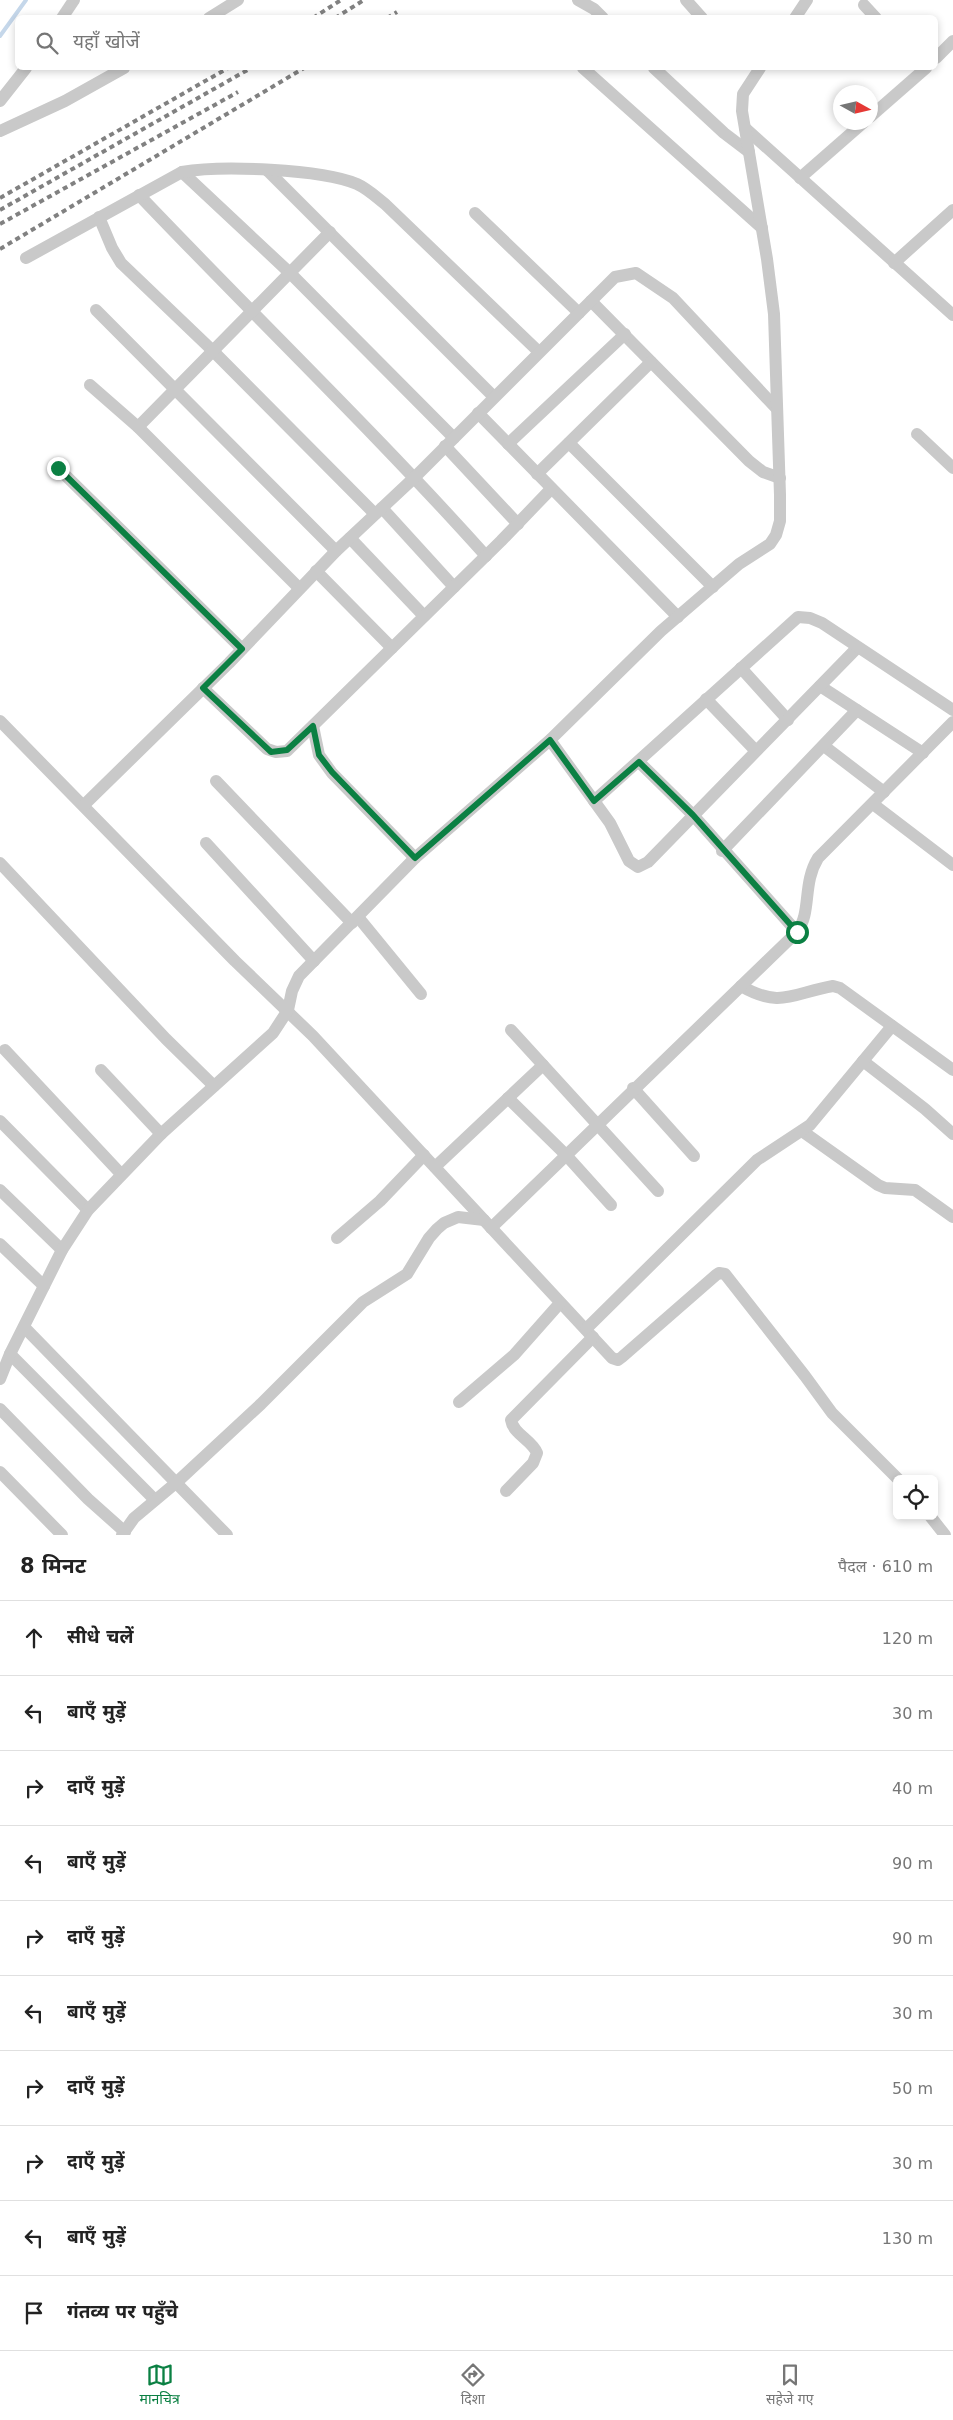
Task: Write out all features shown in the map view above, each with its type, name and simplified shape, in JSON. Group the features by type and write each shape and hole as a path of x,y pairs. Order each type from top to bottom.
{"street":[{"path":"64,15 74,0"},
{"path":"213,15 238,0"},
{"path":"578,0 594,9 600,15"},
{"path":"686,0 699,15"},
{"path":"864,5 873,15"},
{"path":"938,56 953,42"},
{"path":"0,101 24,70"},
{"path":"0,131 72,98 121,70"},
{"path":"585,70 762,228"},
{"path":"656,70 724,133 749,152"},
{"path":"0,1379 10,1354 62,1250 88,1210 161,1134 273,1033 288,1010 296,983 314,961 415,858 550,740 678,617 739,564 770,544 776,534 780,521 780,478 774,314 762,228 742,111 743,94 755,70"},
{"path":"878,110 922,70"},
{"path":"744,128 953,315"},
{"path":"800,178 855,130"},
{"path":"26,258 182,172 203,168 300,172 340,178 369,190 539,352"},
{"path":"268,171 494,397"},
{"path":"182,172 291,274 450,442 518,524"},
{"path":"139,195 251,313 415,477 486,556"},
{"path":"894,263 953,210"},
{"path":"475,214 579,313"},
{"path":"99,218 112,248 121,262 454,587"},
{"path":"138,426 291,274 330,232"},
{"path":"84,805 242,649 336,551 415,477 614,277 636,273 673,298 778,410"},
{"path":"591,301 753,465 768,475 780,478"},
{"path":"96,310 336,551"},
{"path":"508,444 625,334"},
{"path":"537,474 651,362"},
{"path":"90,385 138,426 300,588"},
{"path":"478,413 678,617"},
{"path":"917,434 953,468"},
{"path":"569,443 713,586"},
{"path":"58,468 242,649"},
{"path":"203,688 271,752 287,750 486,556 551,489"},
{"path":"350,538 424,616"},
{"path":"316,571 392,648"},
{"path":"594,801 798,617 816,620 953,710"},
{"path":"550,740 616,833 630,861 638,867 648,862 755,750 788,720 858,648"},
{"path":"741,668 788,720"},
{"path":"820,686 923,754"},
{"path":"706,699 755,750"},
{"path":"722,851 857,710"},
{"path":"0,721 84,805 234,961 288,1010 612,1358 618,1360 716,1275 719,1273 725,1274 806,1376 832,1413 894,1475"},
{"path":"487,1224 566,1156 597,1123 797,932 804,918 811,869 828,846 873,804 953,722"},
{"path":"313,726 319,755 332,772 415,858"},
{"path":"824,746 884,792"},
{"path":"639,762 693,815 722,851 797,932"},
{"path":"216,780 355,920 421,994"},
{"path":"873,804 953,865"},
{"path":"206,843 314,961"},
{"path":"0,862 166,1040 214,1086"},
{"path":"741,986 756,994 782,999 833,986 840,988 953,1070"},
{"path":"506,1492 532,1463 537,1454 533,1447 512,1426 512,1420 589,1333 758,1160 802,1132 818,1118 892,1026"},
{"path":"511,1030 658,1191"},
{"path":"5,1050 121,1174"},
{"path":"863,1061 925,1109 953,1134"},
{"path":"435,1167 543,1065"},
{"path":"101,1070 161,1134"},
{"path":"634,1088 694,1156"},
{"path":"508,1098 566,1156 611,1205"},
{"path":"0,1121 88,1210"},
{"path":"802,1132 878,1185 885,1188 915,1190 953,1217"},
{"path":"336,1238 384,1198 424,1155"},
{"path":"0,1190 62,1250"},
{"path":"0,1408 88,1499 124,1533 134,1518 177,1482 261,1404 364,1302 407,1274 428,1238 437,1229 458,1217 487,1224"},
{"path":"0,1244 44,1286"},
{"path":"459,1402 510,1358 560,1303"},
{"path":"24,1327 227,1535"},
{"path":"10,1354 155,1500"},
{"path":"0,1472 62,1535"},
{"path":"933,1520 945,1535 953,1527"}],"waterway":[{"path":"15,15 26,0"},
{"path":"0,36 15,15"}],"railway":[{"path":"318,15 341,0"},
{"path":"340,15 364,0"},
{"path":"392,15 397,12"},
{"path":"0,198 224,70"},
{"path":"0,210 247,70"},
{"path":"0,249 301,70"},
{"path":"0,224 238,92"}],"route":[{"path":"58,468 242,649 203,688 271,752 287,750 313,726 319,755 332,772 415,858 550,740 594,801 639,762 693,815 722,851 797,932"}]}
